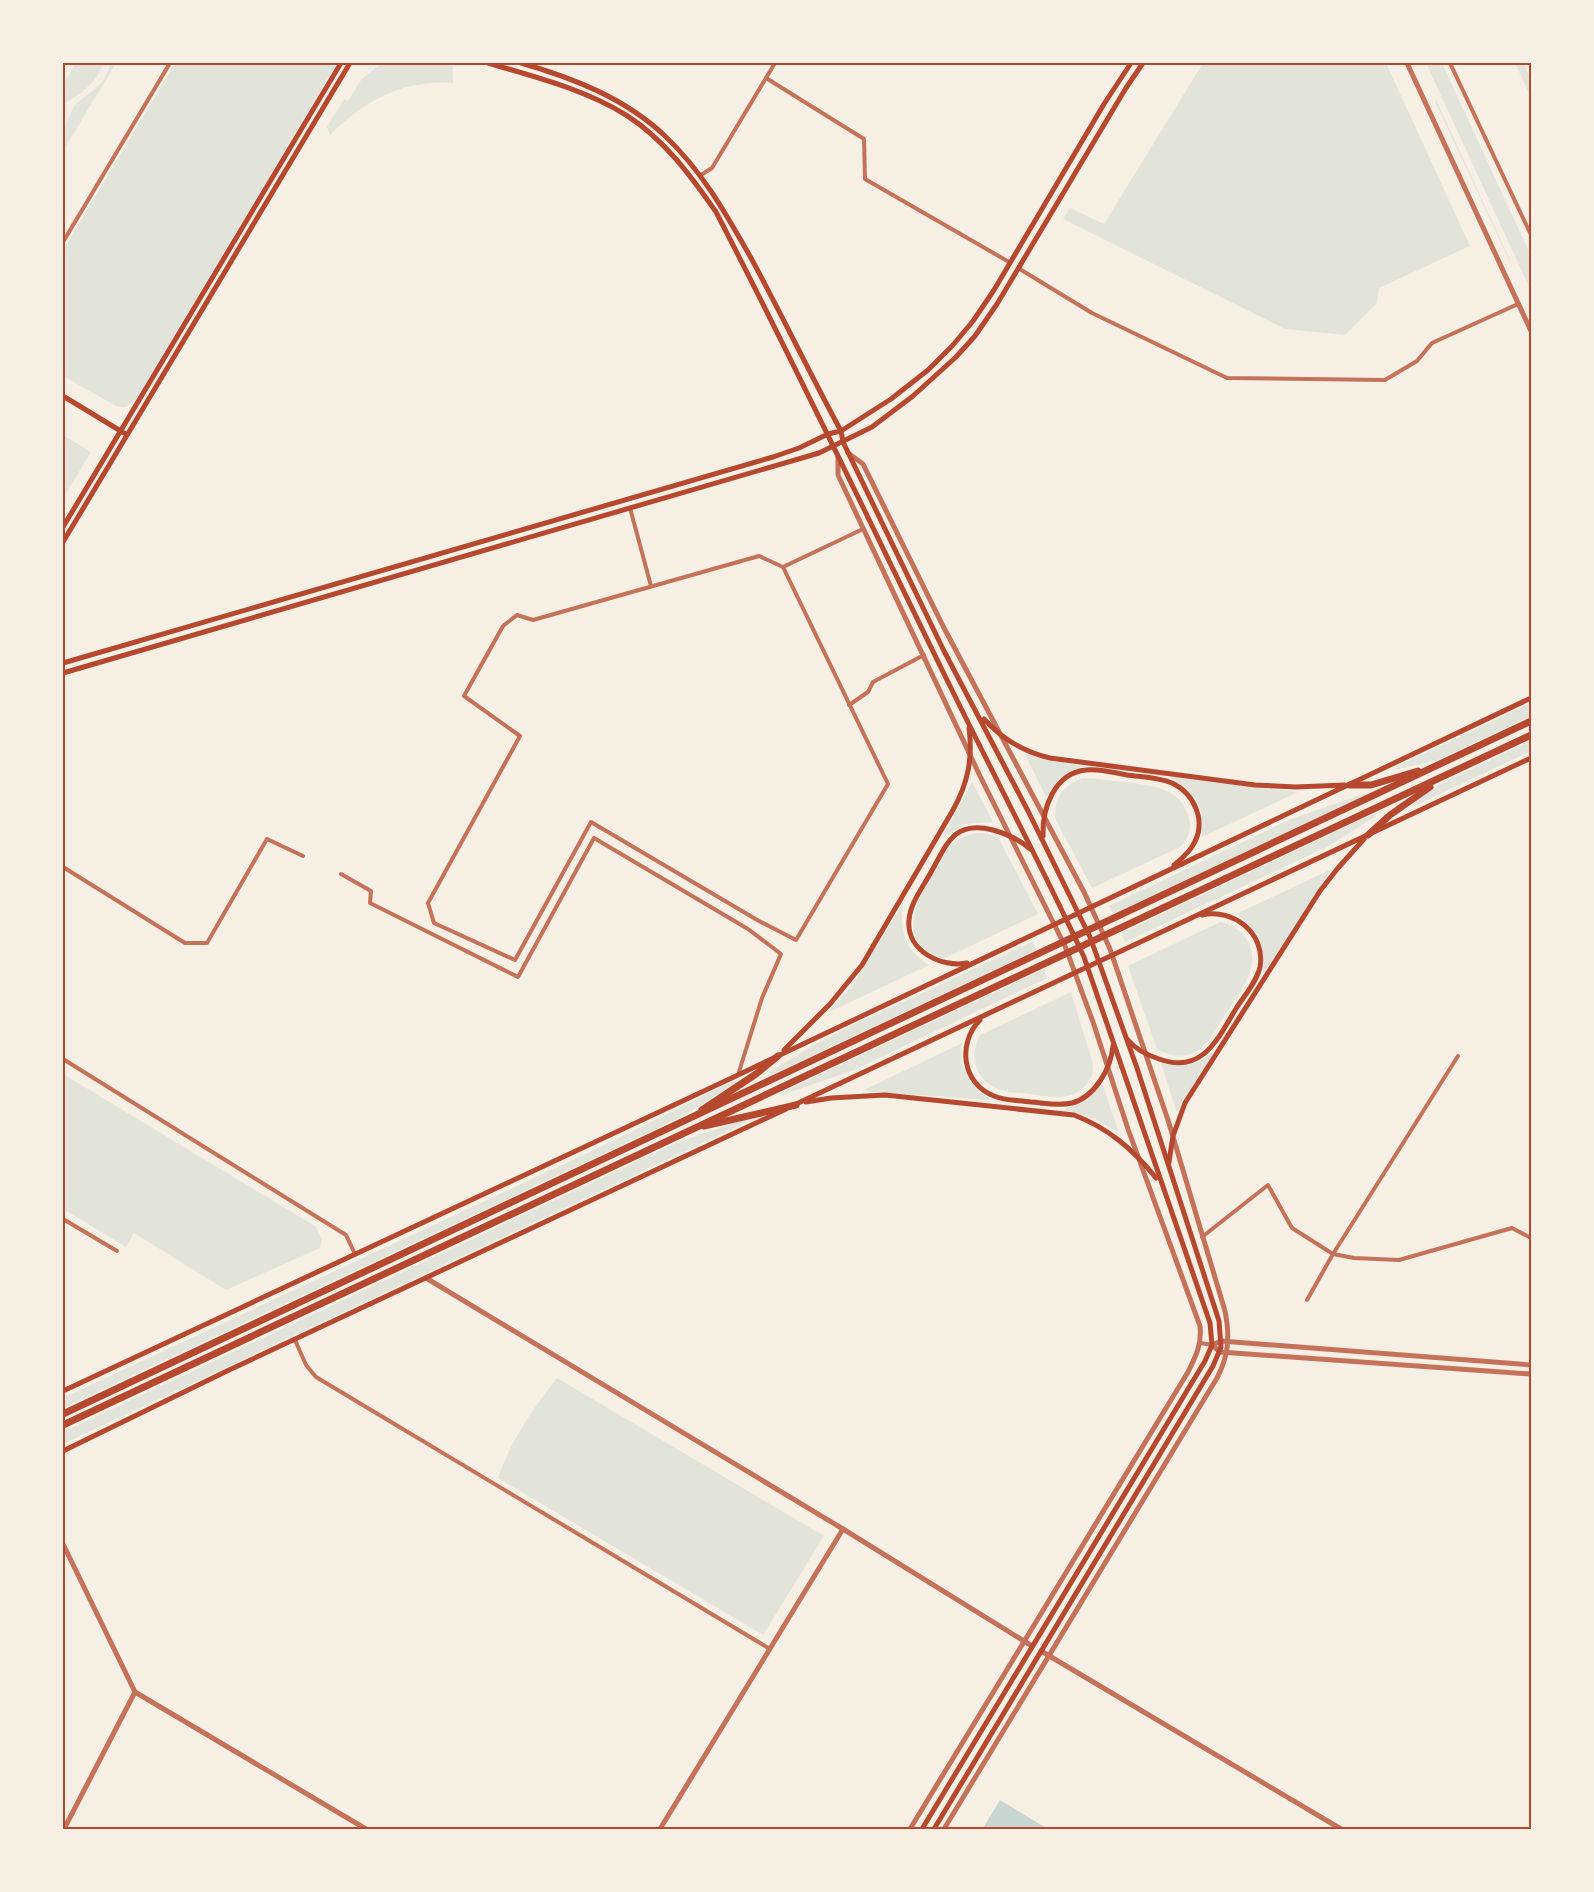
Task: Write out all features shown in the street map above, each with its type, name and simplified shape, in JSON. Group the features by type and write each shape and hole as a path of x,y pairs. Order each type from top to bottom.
{"highway":[{"path":"63,1414 1531,721"},
{"path":"63,1425 1531,735"},
{"path":"1350,785 1371,784 1438,765"},
{"path":"1368,835 1390,815 1444,776"},
{"path":"681,1124 756,1074 778,1056"},
{"path":"689,1129 796,1105"}],"main road":[{"path":"63,527 341,63"},
{"path":"63,542 350,63"},
{"path":"488,63 562,85 626,116 666,148 700,188 716,213 828,434 1084,957 1210,1323 1212,1345 1205,1360 922,1829"},
{"path":"521,63 591,87 631,110 664,135 701,175 716,197 777,306 841,431 848,453 944,651 1090,937 1125,1034 1219,1320 1220,1352 934,1829"},
{"path":"63,663 773,457 828,434 841,431 891,399 928,370 973,321 1131,63"},
{"path":"63,674 630,507 778,466 819,453 872,427 913,396 956,357 984,324 1143,63"},
{"path":"63,396 128,435"},
{"path":"63,1391 778,1056 1531,698"},
{"path":"975,708 992,728 1004,737 1032,753 1050,758 1255,785 1296,787 1350,785"},
{"path":"778,1056 830,1004 862,965 959,798 967,778 971,756 968,724"},
{"path":"63,1451 1531,758"},
{"path":"1044,844 1042,834 1044,815 1051,796 1059,783 1072,775 1084,770 1159,779 1182,790 1190,798 1197,810 1199,821 1198,833 1192,846 1168,871"},
{"path":"978,960 951,964 928,955 918,947 911,934 909,920 911,911 945,847 955,834 962,830 976,827 1011,836 1028,846 1034,853"},
{"path":"1170,1172 1173,1136 1181,1112 1192,1091 1302,918 1333,873 1368,835"},
{"path":"1125,1034 1134,1046 1166,1062 1178,1064 1189,1062 1201,1057 1213,1046 1254,981 1259,968 1260,952 1256,939 1242,923 1225,915 1212,913 1189,919"},
{"path":"986,1015 971,1032 966,1051 966,1063 973,1080 983,1090 1001,1099 1059,1104 1072,1103 1083,1098 1094,1088 1107,1067 1112,1055 1112,1038"},
{"path":"796,1105 831,1098 885,1095 1074,1114 1101,1127 1125,1143 1160,1183"},
{"path":"1032,1646 1041,1651"}],"street":[{"path":"63,242 170,63"},
{"path":"701,175 712,168 775,63"},
{"path":"1407,63 1531,331"},
{"path":"1450,63 1531,235"},
{"path":"766,78 864,139 865,179 1009,262"},
{"path":"1018,268 1092,313 1227,378 1385,380 1417,361 1432,343 1518,304"},
{"path":"848,453 863,464 943,626 1004,737 1084,892 1110,949 1173,1136 1225,1311 1228,1342 1227,1352 1217,1378 944,1829"},
{"path":"838,456 838,475 971,756 1065,946 1138,1157 1200,1326 1201,1343 1188,1372 910,1829"},
{"path":"630,507 651,586"},
{"path":"783,567 864,528"},
{"path":"759,556 783,567 888,784 796,940 759,921 591,822 515,960 434,923 428,903 520,736 464,696 503,626 517,615 533,620 759,556"},
{"path":"849,705 868,692 873,682 924,655"},
{"path":"341,874 371,891 370,903 518,977 594,838 748,929 781,954 762,998 738,1074"},
{"path":"63,867 185,942 207,943 267,839 303,856"},
{"path":"1308,1300 1333,1254 1458,1056"},
{"path":"63,1059 346,1235 355,1254"},
{"path":"1202,1238 1268,1185 1292,1228 1333,1254 1354,1258 1399,1260 1512,1228 1531,1238"},
{"path":"63,1219 117,1251"},
{"path":"426,1278 843,1529 1032,1646"},
{"path":"295,1340 306,1365 316,1377 771,1649"},
{"path":"1212,1345 1221,1341 1531,1365"},
{"path":"1201,1343 1212,1345 1220,1352 1531,1374"},
{"path":"660,1829 843,1529"},
{"path":"63,1544 135,1692 366,1829"},
{"path":"1041,1651 1341,1829"},
{"path":"64,1829 135,1692"}],"shaded area":[{"path":"76,63 103,63 92,82 63,105 63,84"},
{"path":"110,63 116,63 63,151 63,132 74,106 101,84"},
{"path":"175,63 337,63 136,400 126,407 118,407 63,376 63,250"},
{"path":"382,63 444,63 453,66 453,83 418,85 386,95 357,112 330,135 327,127 344,99 348,101 361,80"},
{"path":"1203,63 1386,63 1470,246 1379,288 1377,303 1345,335 1285,329 1063,219 1070,208 1104,224"},
{"path":"1426,63 1442,63 1531,256 1531,291"},
{"path":"1515,63 1523,63 1526,67 1531,65 1526,69 1531,79 1531,98"},
{"path":"1436,100 1510,260 1435,101"},
{"path":"63,435 91,452 63,498"},
{"path":"1531,703 1531,716 1438,760 1395,770 1396,767"},
{"path":"1531,741 1531,751 1415,806 1412,804 1438,785"},
{"path":"1025,754 1085,766 1064,775 1046,797"},
{"path":"1170,777 1298,792 1202,837 1202,817 1196,801 1186,789"},
{"path":"1083,778 1145,785 1172,794 1185,808 1189,818 1190,830 1185,841 1180,847 1092,888 1056,820 1055,813 1058,800 1065,789"},
{"path":"972,782 993,822 965,824 942,838"},
{"path":"1366,793 1367,795 1113,914 1109,906 1291,819"},
{"path":"1375,813 1376,816 1327,847 1125,942 1122,933"},
{"path":"975,833 998,837 1038,914 943,959 920,944 913,924 915,913 924,890 947,850 958,840"},
{"path":"1332,869 1265,971 1263,970 1263,953 1258,938 1249,925 1236,914"},
{"path":"903,904 902,923 906,939 914,953 929,965 827,1013 852,986"},
{"path":"1220,922 1236,929 1248,941 1252,966 1247,980 1213,1035 1202,1048 1182,1056 1157,1049 1128,966"},
{"path":"1033,941 1036,950 771,1075 769,1072 845,1029"},
{"path":"1044,969 1047,978 854,1070 782,1095 781,1093"},
{"path":"1071,992 1093,1064 1092,1076 1086,1085 1074,1094 1052,1097 1005,1091 993,1086 980,1075 975,1052 980,1035"},
{"path":"962,1043 961,1060 966,1075 976,1088 989,1098 988,1100 862,1091"},
{"path":"1213,1054 1177,1113 1161,1063 1187,1065"},
{"path":"63,1074 315,1226 322,1239 320,1248 226,1290 134,1233 126,1247 63,1209"},
{"path":"733,1081 735,1084 686,1114 63,1408 63,1398 596,1149"},
{"path":"1102,1085 1119,1133 1095,1119 1064,1109 1086,1100"},
{"path":"745,1119 747,1122 63,1444 63,1432 676,1143"},
{"path":"557,1378 824,1536 763,1635 498,1478 523,1426"},
{"path":"1000,1800 1048,1829 983,1828"}]}
